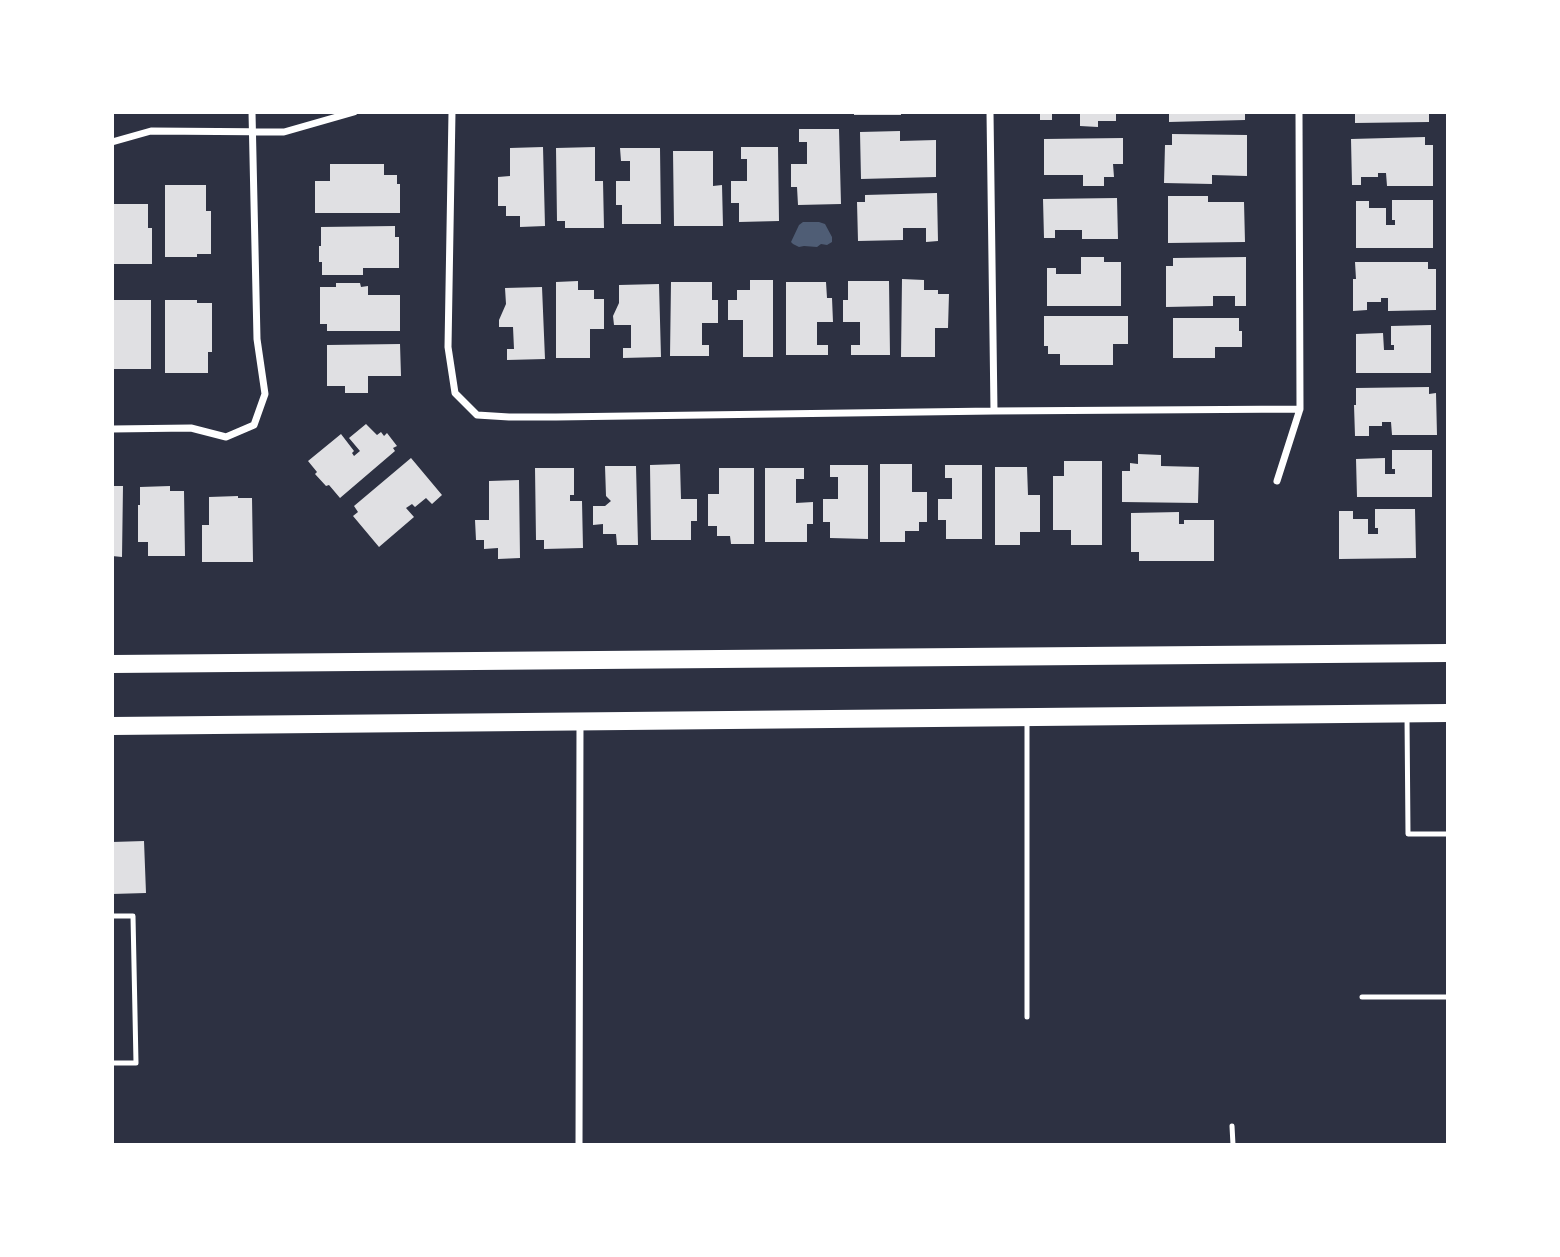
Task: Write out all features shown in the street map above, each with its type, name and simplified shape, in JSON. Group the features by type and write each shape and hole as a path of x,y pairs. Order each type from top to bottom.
{"main road":[{"path":"112,664 1448,653"},
{"path":"112,726 1448,713"}],"street":[{"path":"112,429 191,428 226,437 254,425 265,394 257,339 252,112"},
{"path":"112,142 151,131 284,132 354,112"},
{"path":"452,112 448,347 455,393 477,415 556,417 1300,409"},
{"path":"990,112 994,411"},
{"path":"1277,481 1300,409 1299,112"},
{"path":"579,1145 580,721"}],"lane":[{"path":"1407,713 1408,834 1448,834"},
{"path":"1027,717 1027,1017"},
{"path":"112,916 133,915 136,1063 112,1063"},
{"path":"1362,997 1448,997"},
{"path":"1232,1126 1233,1145"}],"water":[{"path":"803,222 825,224 832,242 817,247 799,247 793,244 791,242"}],"building":[{"path":"854,112 901,112 901,115 854,115"},
{"path":"1040,112 1052,112 1052,120 1040,120"},
{"path":"1080,112 1116,112 1116,121 1098,121 1098,127 1080,126"},
{"path":"1169,112 1245,112 1245,120 1169,122"},
{"path":"1355,112 1429,112 1429,122 1355,123"},
{"path":"799,129 839,129 841,204 798,205 797,187 791,187 791,164 807,164 807,142 799,142"},
{"path":"900,131 900,141 936,140 936,177 861,179 860,132"},
{"path":"1172,134 1247,135 1247,176 1212,175 1212,184 1164,183 1165,145 1172,145"},
{"path":"1425,137 1425,145 1433,145 1433,186 1387,186 1386,173 1378,173 1378,177 1361,177 1361,185 1352,185 1351,139"},
{"path":"1123,138 1123,164 1113,164 1114,177 1104,177 1104,186 1083,186 1083,175 1044,175 1044,139"},
{"path":"543,147 545,226 520,227 520,216 506,216 506,206 498,206 498,177 510,176 510,148"},
{"path":"595,147 595,181 603,181 604,228 565,228 565,221 557,221 556,148"},
{"path":"741,147 778,147 779,221 739,222 739,203 731,203 731,181 747,181 747,159 741,159"},
{"path":"620,148 660,148 661,224 622,224 622,205 616,205 616,181 630,181 630,161 621,161"},
{"path":"673,151 713,151 713,186 722,185 723,226 674,226"},
{"path":"330,164 384,164 384,175 397,175 397,184 400,184 400,213 315,213 315,181 330,181"},
{"path":"165,185 206,185 206,211 211,211 211,254 165,257"},
{"path":"937,193 938,241 926,242 926,228 903,228 903,240 858,241 857,202 865,202 865,195"},
{"path":"1168,196 1208,196 1208,202 1244,202 1245,242 1168,243"},
{"path":"1117,198 1118,239 1082,239 1082,230 1055,230 1055,238 1044,238 1043,199"},
{"path":"1392,200 1433,200 1433,248 1356,248 1356,201 1369,201 1369,208 1386,208 1386,225 1395,225 1395,220 1392,220"},
{"path":"112,204 148,204 148,228 152,228 152,264 112,264"},
{"path":"395,226 395,237 399,237 399,268 363,268 363,275 322,275 322,262 319,262 321,227"},
{"path":"1081,257 1104,257 1104,262 1121,262 1121,306 1047,306 1047,268 1056,268 1056,274 1081,274"},
{"path":"1246,257 1246,306 1235,306 1235,296 1213,296 1213,306 1166,307 1166,266 1173,266 1173,258"},
{"path":"1355,262 1428,262 1428,269 1436,269 1436,310 1388,311 1388,298 1381,298 1381,302 1367,302 1367,310 1353,311"},
{"path":"902,279 924,280 924,290 938,290 938,294 949,294 948,328 935,328 935,357 901,357"},
{"path":"750,280 773,280 773,357 743,357 743,320 728,320 728,300 737,300 737,290 750,290"},
{"path":"578,281 578,290 594,290 594,299 604,299 604,329 590,329 590,358 556,358 556,282"},
{"path":"848,281 889,281 890,355 851,355 851,345 860,345 860,322 843,322 843,300 848,300"},
{"path":"671,282 712,282 712,300 718,300 718,323 702,323 702,345 709,345 709,356 670,356"},
{"path":"786,282 826,282 827,298 832,298 833,322 817,322 817,345 828,345 828,355 786,355"},
{"path":"336,283 360,283 361,287 368,286 368,295 400,295 400,331 327,331 327,324 320,324 320,287 336,287"},
{"path":"659,284 661,357 623,358 623,348 631,348 631,325 614,325 613,316 619,303 619,285"},
{"path":"542,287 545,359 507,360 507,349 514,349 513,327 499,327 506,304 505,288"},
{"path":"112,300 151,300 151,369 112,369"},
{"path":"165,300 212,303 212,352 208,352 208,373 165,373"},
{"path":"1044,316 1128,316 1128,344 1113,344 1113,365 1060,365 1060,354 1048,354 1048,346 1044,346"},
{"path":"1173,318 1239,318 1242,347 1215,347 1215,358 1173,358"},
{"path":"1431,325 1431,373 1356,373 1356,334 1383,333 1384,350 1394,350 1394,345 1391,345 1391,326"},
{"path":"400,344 401,376 368,376 368,393 345,393 345,386 327,386 327,345"},
{"path":"1429,387 1429,394 1436,393 1437,435 1392,435 1391,422 1382,422 1382,426 1369,426 1369,436 1355,436 1356,388"},
{"path":"366,424 377,435 381,432 384,436 387,433 397,446 393,448 395,451 340,498 315,474 317,472 308,461 341,434 354,451 354,456 360,451 349,438"},
{"path":"1392,450 1432,450 1432,497 1357,497 1356,459 1385,458 1385,474 1395,474 1395,469 1392,469"},
{"path":"1138,454 1161,455 1161,466 1199,467 1198,503 1122,502 1122,471 1130,471 1130,463 1138,464"},
{"path":"411,458 442,495 432,504 426,498 415,507 412,504 406,508 414,517 379,547 353,516 358,512 354,506"},
{"path":"1064,461 1102,461 1102,545 1071,545 1071,530 1053,530 1053,476 1064,476"},
{"path":"680,464 681,499 697,499 697,521 691,521 691,540 651,540 650,465"},
{"path":"880,464 912,464 912,492 927,492 927,522 919,522 919,531 905,531 905,542 880,542"},
{"path":"830,465 868,465 868,539 830,538 830,522 823,522 823,499 838,499 838,477 830,477"},
{"path":"945,465 982,465 982,539 946,539 946,520 938,520 938,499 952,499 952,478 945,478"},
{"path":"605,466 636,466 638,545 617,545 616,534 603,534 603,524 593,525 593,506 605,506 611,501 606,496"},
{"path":"995,467 1027,467 1028,495 1040,495 1040,532 1020,532 1020,545 995,545"},
{"path":"535,468 574,468 574,495 570,495 570,501 582,501 583,548 544,549 544,540 536,540"},
{"path":"719,468 754,468 754,544 731,544 730,536 717,536 717,526 708,526 708,494 719,494"},
{"path":"765,468 804,468 804,479 796,479 796,503 813,502 813,524 807,524 807,542 765,542"},
{"path":"519,480 520,558 498,559 498,548 484,549 484,540 476,540 475,520 489,520 489,481"},
{"path":"112,486 123,486 122,557 112,556"},
{"path":"170,486 170,491 184,491 185,556 148,556 148,542 138,542 140,487"},
{"path":"209,497 252,498 253,562 202,562 202,525 209,525"},
{"path":"1375,509 1415,509 1416,558 1339,559 1339,511 1353,511 1353,519 1368,519 1368,534 1378,534 1378,528 1375,528"},
{"path":"1179,512 1179,524 1184,524 1184,520 1214,520 1214,561 1139,561 1139,552 1131,552 1131,513"},
{"path":"144,841 146,893 112,894 112,842"}]}
